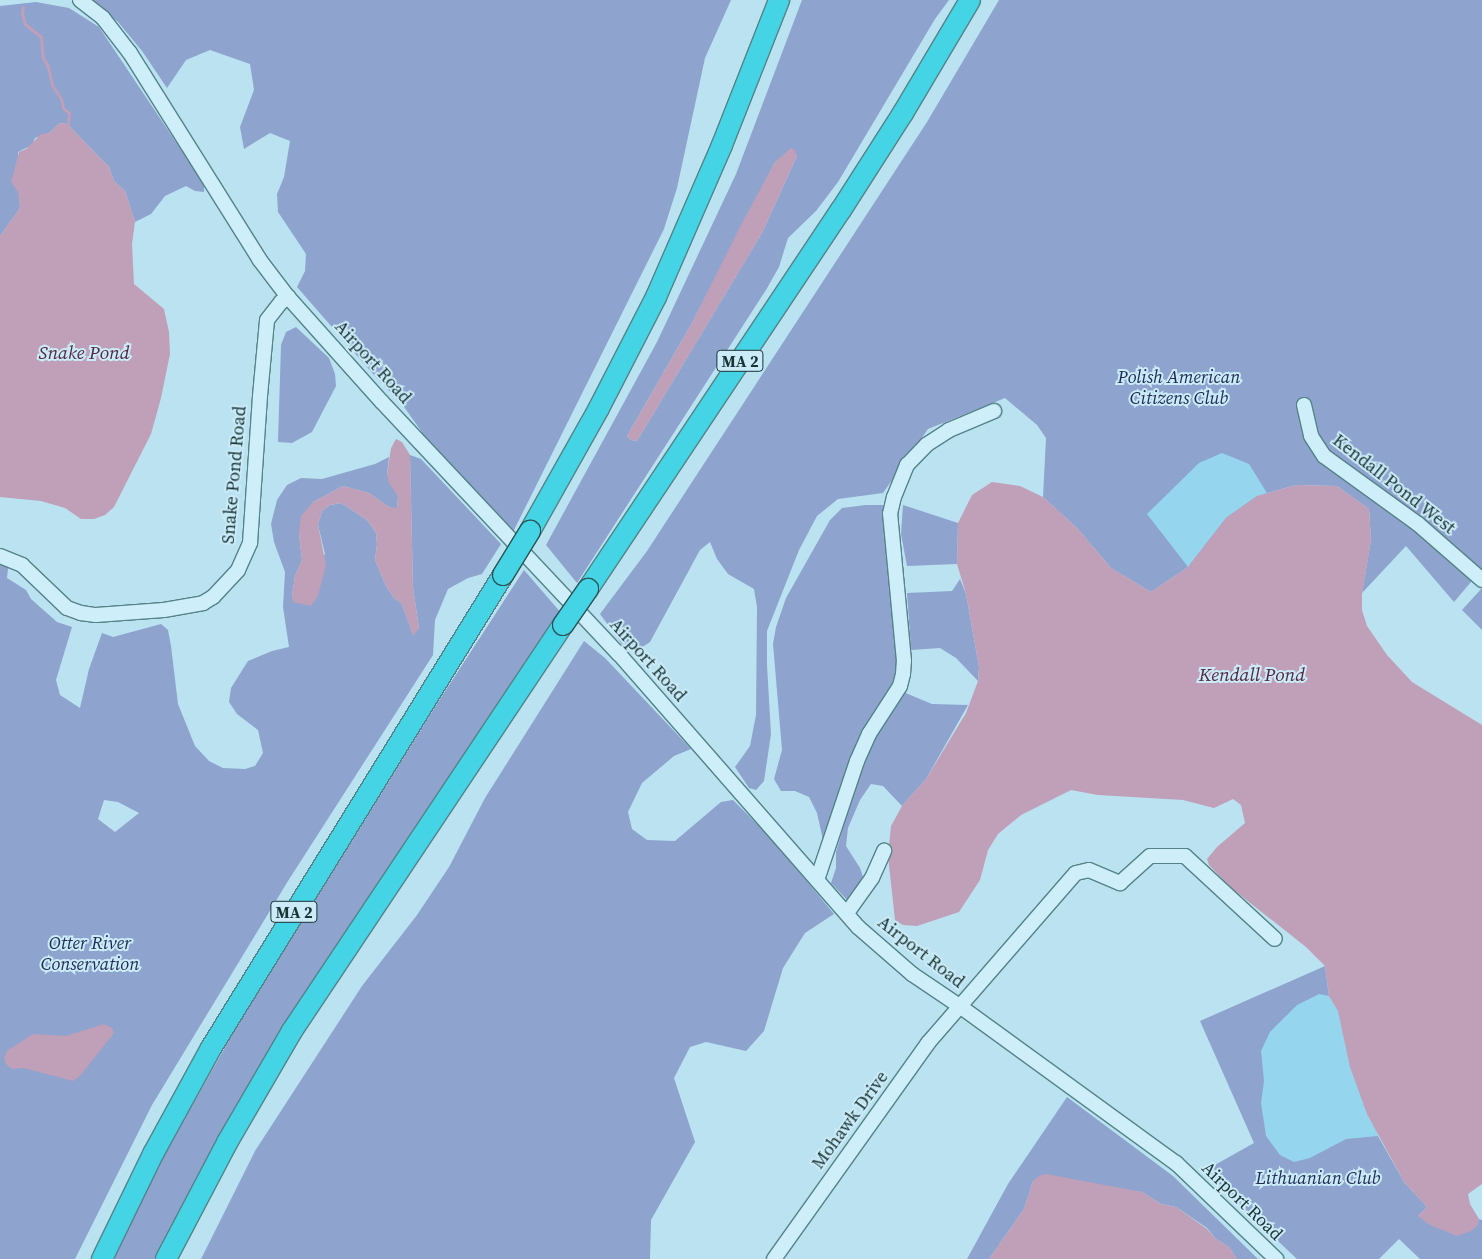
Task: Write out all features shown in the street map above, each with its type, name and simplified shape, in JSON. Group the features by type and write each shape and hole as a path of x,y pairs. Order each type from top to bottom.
{"highway":[{"path":"742,98 767,0"},
{"name":"MA 2","path":"102,1259 149,1162 211,1048 530,531 634,343 677,250 742,98 779,0"},
{"name":"MA 2","path":"166,1259 228,1142 292,1031 846,202 928,72 970,0"}],"street":[{"name":"Airport Road","path":"80,0 103,18 130,53 259,259 288,297 382,402 619,654 846,913 884,951 912,974 962,1007 1176,1163 1276,1259"},
{"name":"Snake Pond Road","path":"0,556 22,565 67,608 81,613 96,615 164,610 203,602 213,597 238,570 250,543 260,396 268,320 281,302 288,297"},
{"name":"Kendall Pond West","path":"1304,405 1311,436 1324,456 1418,524 1482,580"},
{"path":"817,880 857,761 869,734 900,686 903,674 904,662 890,514 894,497 908,465 926,445 948,430 994,411"},
{"path":"846,913 872,878 884,851"},
{"name":"Mohawk Drive","path":"774,1259 928,1043 962,1007 1076,873 1089,870 1120,883 1150,856 1185,856 1275,939"}],"green space":[{"path":"91,0 731,0 705,58 677,188 664,229 513,532 431,445 402,404 373,374 297,287 305,271 306,254 278,212 277,194 284,177 290,141 270,133 244,149 240,127 254,90 250,64 210,50 186,60 167,88 142,51 118,22"},
{"path":"802,0 949,0 935,19 838,182 816,211 788,238 779,267 766,290 577,583 546,545 657,342 736,174","holes":["797,156 762,233 637,441 631,440 627,436 692,323 775,162"]},
{"name":"Polish American Citizens Club","path":"999,0 1482,0 1482,569 1454,602 1406,546 1362,593 1371,540 1369,509 1337,486 1296,485 1257,496 1188,567 1151,592 1111,568 1078,529 1043,497 1046,438 1037,425 1005,398 928,429 883,493 838,499 817,516 799,550 767,631 771,734 764,781 756,790 749,788 735,767 750,746 756,715 757,607 754,589 728,574 717,559 710,542 700,550 650,642 635,652 622,644 600,614 647,551 927,122"},
{"path":"36,2 69,8 99,27 204,184 204,192 195,191 186,186 165,196 151,214 135,222 125,191 114,181 109,167 67,124 60,123 49,133 35,138 32,145 18,152 20,208 0,236 0,6"},
{"path":"296,327 329,358 335,374 336,386 312,432 292,443 278,442 281,345 286,332"},
{"name":"Otter River Conservation","path":"410,455 421,459 501,544 482,574 468,578 448,589 435,620 433,655 288,881 152,1105 75,1259 0,1259 0,561 9,560 7,578 26,590 31,599 57,622 72,627 56,680 60,695 80,708 89,669 102,633 113,637 161,624 168,630 178,704 195,746 209,761 223,768 245,769 255,766 263,753 258,730 237,714 229,702 231,688 248,661 272,651 289,647 283,607 285,572 274,542 271,524 277,500 287,485 301,478 322,479 375,464 389,457 387,474 398,496 397,509 389,507 369,493 343,486 313,502 299,534 302,560 295,576 292,596 294,602 325,554 318,525 322,511 330,505 341,503 367,520 376,533 375,560 386,586 394,598 402,604 413,635 419,628 413,588","holes":["104,800 118,802 139,813 115,832 98,819"]},
{"path":"883,505 885,512 898,653 897,671 892,685 867,728 823,840 817,813 809,797 795,791 781,791 774,779 782,750 773,644 776,627 786,598 830,520 842,508"},
{"path":"903,505 958,523 957,564 907,566 901,534"},
{"path":"524,570 562,614 158,1259 114,1259 159,1165 233,1033 440,699"},
{"path":"960,579 966,594 979,667 978,681 956,658 940,648 911,650 907,593 952,591"},
{"path":"1482,588 1482,630 1462,610"},
{"path":"584,641 605,658 691,749 674,756 642,783 628,812 632,829 647,840 675,841 721,802 733,800 772,839 834,914 805,933 783,968 764,1031 746,1051 706,1042 690,1047 674,1078 695,1142 651,1220 650,1259 201,1259 255,1151 362,986 417,915 449,867 485,798"},
{"path":"903,692 932,704 968,705 926,779 902,806 883,786 871,784 860,800 848,828 846,846 860,868 864,880 849,902 831,883 836,868 836,852 862,763 890,710"},
{"name":"Lithuanian Club","path":"1325,966 1329,996 1338,1011 1350,1067 1378,1136 1404,1182 1427,1207 1418,1216 1477,1226 1479,1219 1482,1220 1482,1259 1420,1259 1399,1239 1379,1259 1297,1259 1204,1171 1254,1143 1200,1021"},
{"path":"1067,1097 1173,1176 1258,1259 1237,1259 1229,1247 1216,1239 1207,1228 1176,1207 1161,1204 1142,1192 1033,1181 1024,1209 989,1259 967,1259 1008,1184"}],"sand":[{"path":"1222,453 1249,464 1267,493 1257,496 1226,518 1188,567 1147,514 1199,463"},
{"path":"1319,994 1329,996 1338,1011 1350,1067 1378,1136 1346,1139 1310,1158 1294,1162 1280,1155 1266,1136 1261,1103 1264,1081 1261,1051 1270,1032 1297,1005"}],"water":[{"name":"Snake Pond","path":"60,123 67,124 109,167 114,181 125,191 135,222 132,244 134,284 164,309 169,332 170,354 151,434 114,507 105,515 94,519 81,519 65,508 41,501 0,497 0,236 20,208 18,192 11,182 19,152 26,149 41,134 49,133"},
{"path":"791,148 795,150 797,156 762,233 637,441 631,440 627,436 692,323 775,162"},
{"path":"396,439 402,442 410,455 413,588 419,628 413,636 402,604 394,598 386,586 375,560 376,533 367,520 341,503 330,505 322,511 318,525 326,565 318,596 311,606 293,602 292,596 295,576 302,560 299,534 301,516 313,502 343,486 369,493 389,507 397,508 398,496 389,483 387,474 391,448"},
{"name":"Kendall Pond","path":"992,482 1020,486 1043,497 1078,529 1111,568 1151,592 1188,567 1226,518 1257,496 1296,485 1337,486 1369,509 1371,540 1362,594 1362,610 1367,626 1387,655 1412,682 1482,725 1482,1184 1468,1194 1470,1204 1479,1219 1477,1226 1471,1231 1457,1236 1430,1225 1418,1216 1427,1207 1404,1182 1367,1114 1350,1067 1338,1011 1329,996 1325,966 1306,947 1230,887 1209,865 1207,859 1217,847 1245,823 1241,805 1233,799 1214,808 1183,800 1098,795 1071,790 1021,815 998,834 988,850 980,880 959,912 917,926 903,925 895,920 888,856 891,826 902,806 926,779 966,713 978,681 979,667 966,594 957,564 958,523 972,495"},
{"path":"104,1024 112,1028 114,1033 80,1076 73,1081 24,1068 12,1069 6,1064 4,1058 7,1051 33,1034 66,1036"},
{"path":"1046,1174 1142,1192 1161,1204 1176,1207 1229,1247 1237,1259 989,1259 1024,1209 1033,1181 1039,1176"}],"waterway":[{"path":"23,7 22,14 25,24 41,37 43,58 48,67 52,85 61,99 63,108 69,113 68,126"}]}
